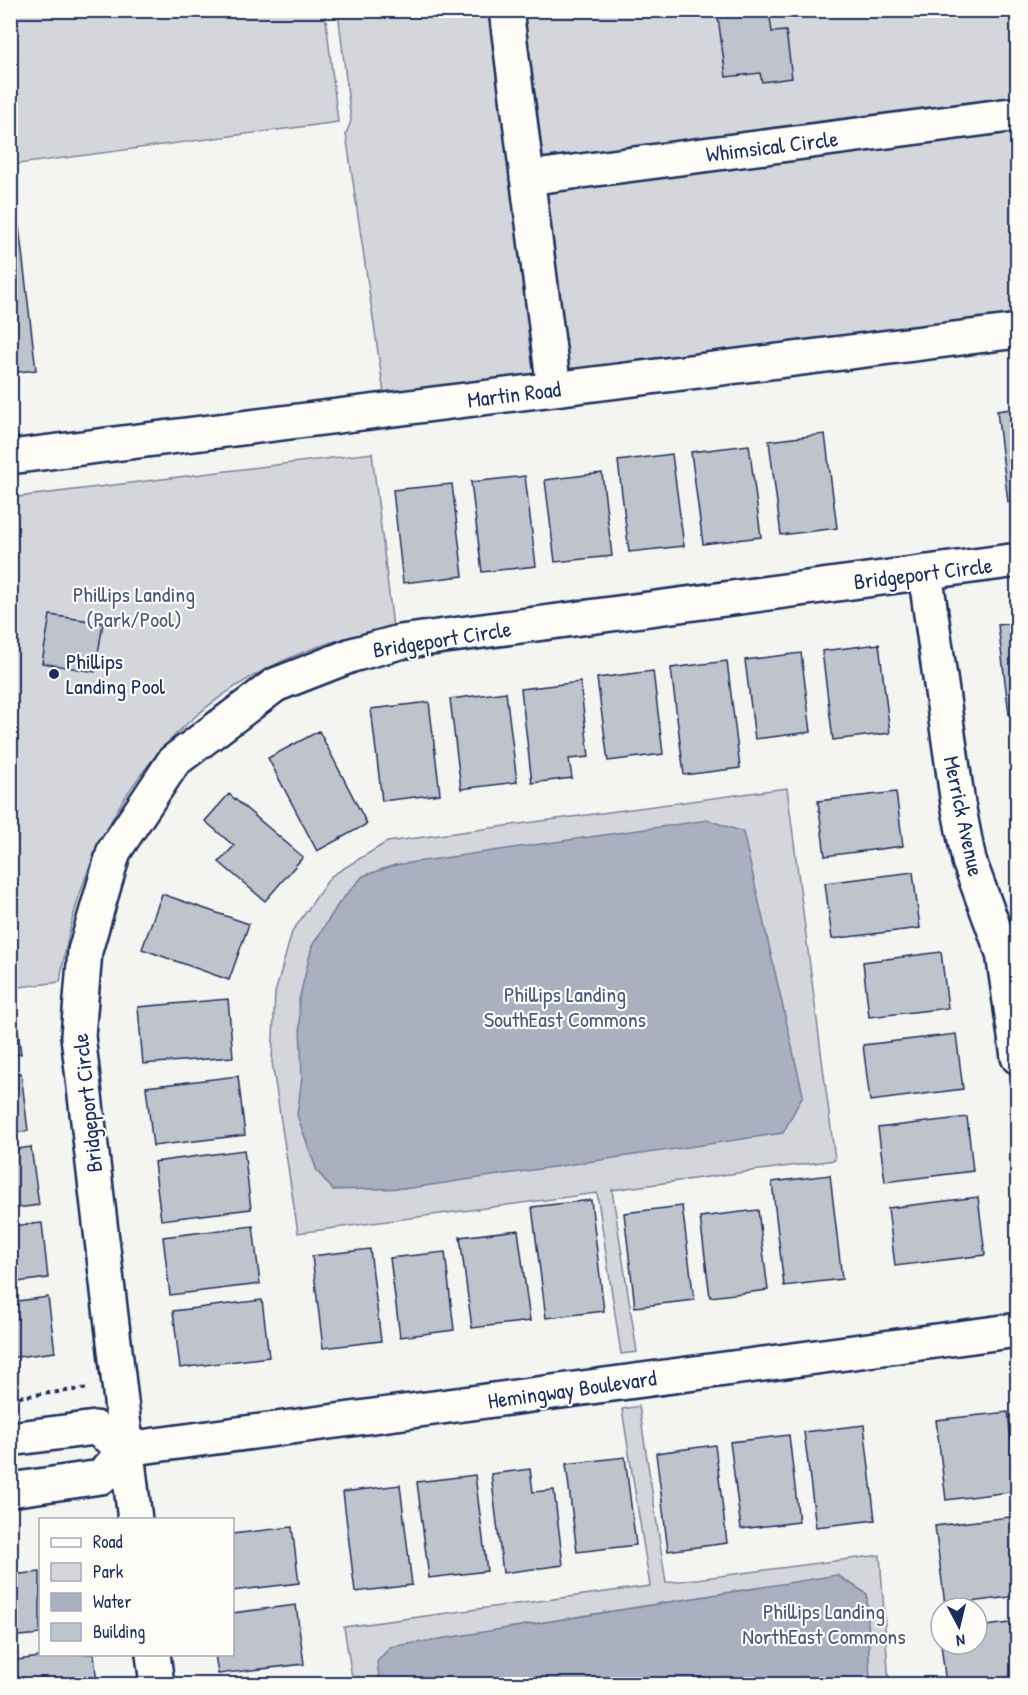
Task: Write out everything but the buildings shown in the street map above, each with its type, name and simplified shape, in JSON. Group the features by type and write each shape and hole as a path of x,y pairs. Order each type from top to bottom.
{"street":[{"path":"506,10 554,389"},
{"name":"Whimsical Circle","path":"527,178 1017,114"},
{"name":"Martin Road","path":"10,457 1017,331"},
{"name":"Bridgeport Circle","path":"135,1518 78,1036 85,951 114,851 174,761 275,686 352,655 400,642 1017,560"},
{"name":"Merrick Avenue","path":"925,572 958,804 969,861 1003,953 1017,1057"},
{"name":"Hemingway Boulevard","path":"126,1449 1017,1330"},
{"path":"10,1439 95,1428 126,1449 101,1478 10,1490"},
{"path":"153,1656 157,1684"}],"path":[{"path":"10,1398 90,1388"}],"green space":[{"path":"10,11 325,11 338,122 11,165"},
{"path":"338,11 1017,11 1017,314 384,393 346,134 351,121"},
{"name":"Phillips Landing (Park/Pool)","path":"372,453 393,627 325,644 264,670 210,704 165,746 127,795 96,851 74,913 60,982 11,988 10,498"},
{"name":"Phillips Landing SouthEast Commons","path":"787,788 835,1160 612,1190 637,1352 621,1354 597,1193 298,1233 272,1062 275,993 292,932 331,876 387,842"},
{"name":"Phillips Landing NorthEast Commons","path":"639,1406 666,1583 880,1555 889,1684 353,1684 344,1627 650,1586 622,1409"}],"water":[{"name":"Phillips Landing SouthEast Commons","path":"708,820 743,832 803,1095 783,1133 411,1188 333,1190 317,1171 297,1115 302,1077 299,1000 312,946 339,903 363,876 395,865"},
{"name":"Phillips Landing NorthEast Commons","path":"837,1575 867,1594 870,1684 380,1684 377,1662 390,1647"}],"place":[{"name":"Phillips Landing Pool","path":"54,674"}]}
